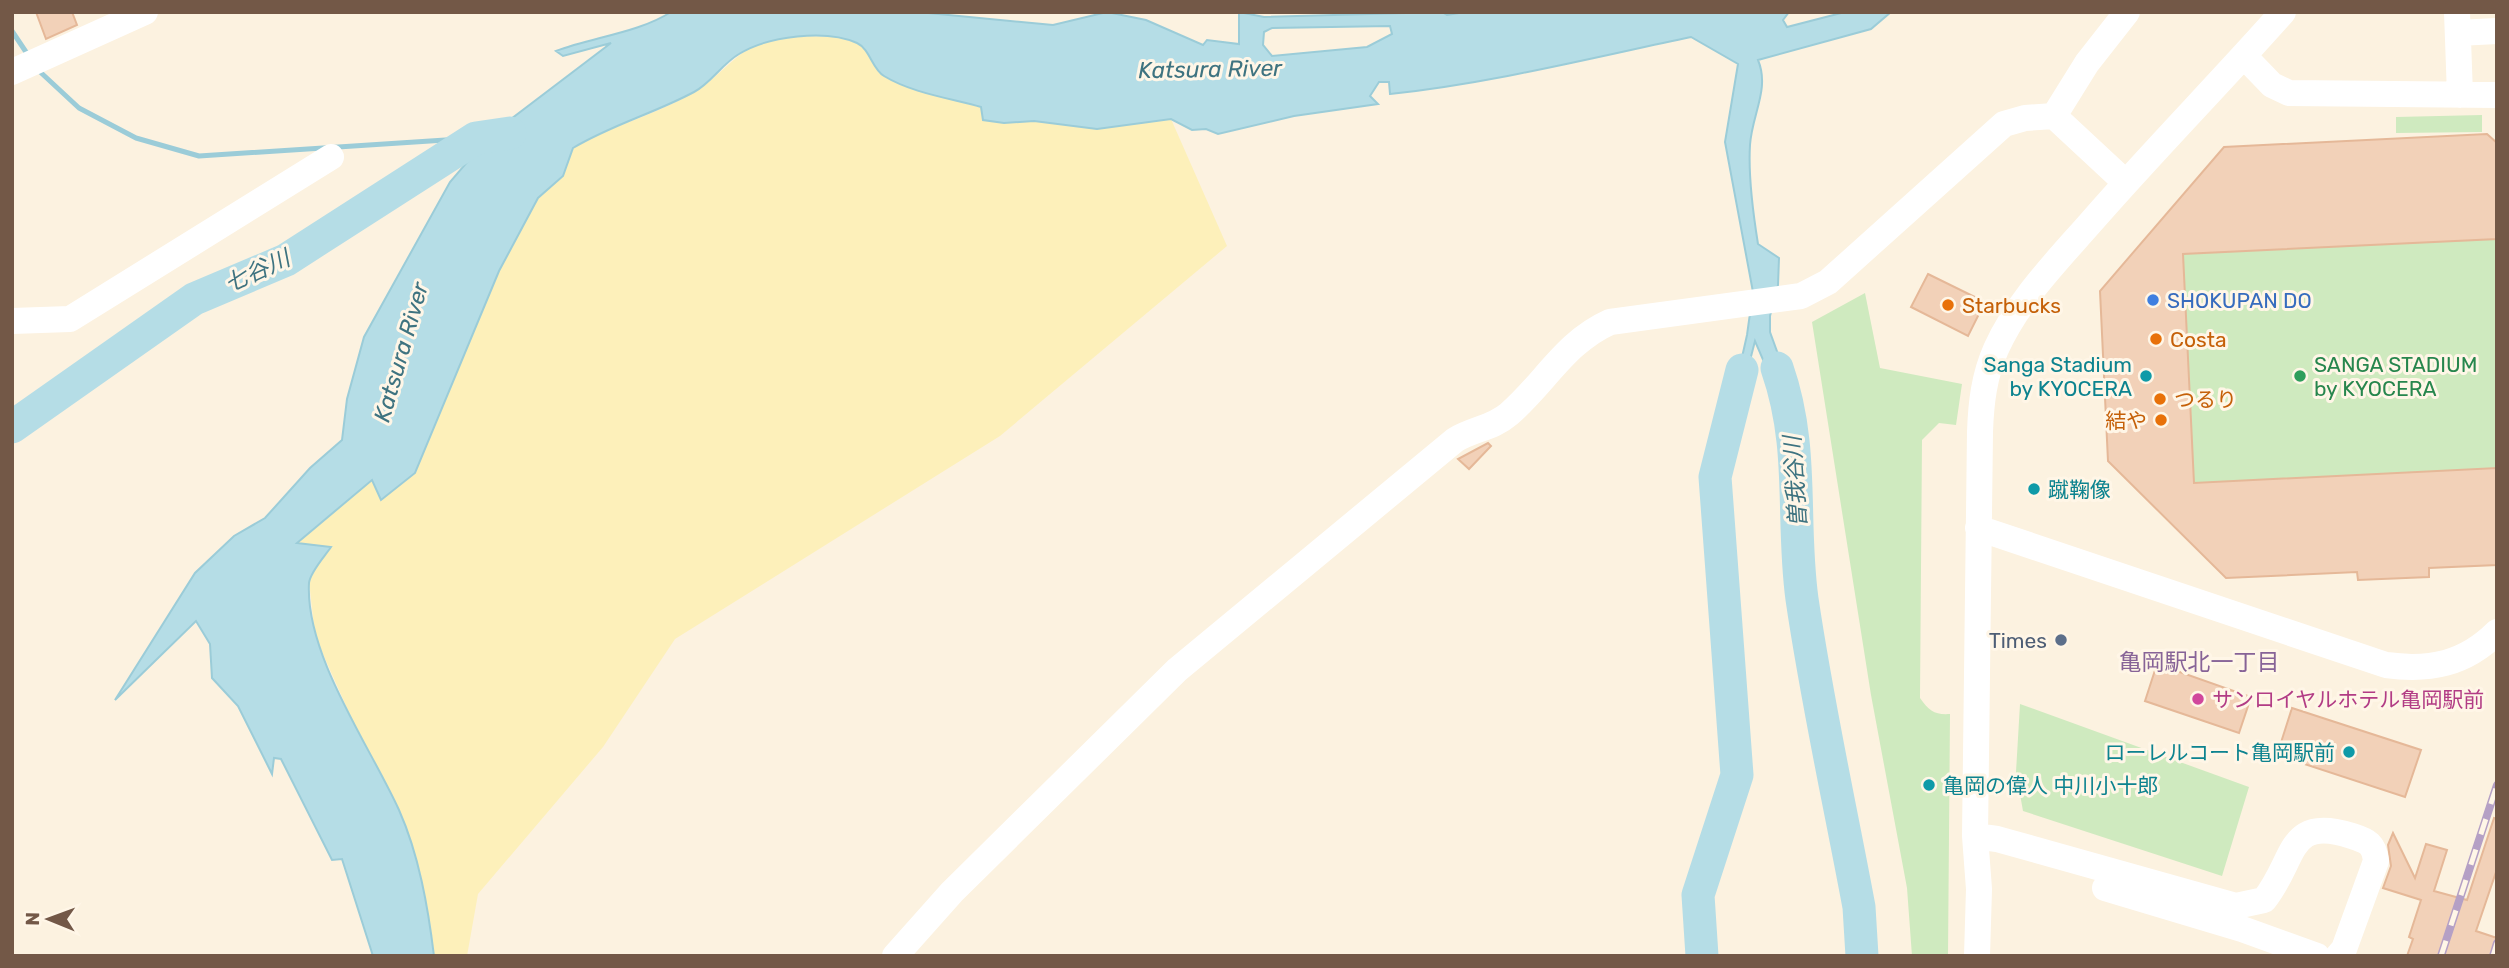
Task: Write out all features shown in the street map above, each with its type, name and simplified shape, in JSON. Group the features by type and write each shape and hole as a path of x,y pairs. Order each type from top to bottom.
{"street":[{"path":"15,71 145,12"},
{"path":"895,956 952,892 1177,670 1455,440 1492,426 1510,413 1586,332 1610,322 1788,299 1828,282 2004,124 2054,116 2087,63 2127,12"},
{"path":"1977,956 1979,889 1975,836 1981,396 1996,350 2016,313 2040,281 2125,182 2283,12"},
{"path":"2460,95 2457,22 2497,31"},
{"path":"2244,57 2272,85 2289,93 2497,94"},
{"path":"2054,116 2125,182"},
{"path":"12,321 70,319 331,157"},
{"path":"1978,528 2386,665 2408,668 2451,664 2484,645 2497,632"},
{"path":"1975,836 1997,839 2236,906 2264,900 2298,841 2312,829 2328,828 2367,840 2375,848 2376,861 2344,949 2338,956"},
{"path":"1975,836 1998,856 2242,929 2318,956"}],"green space":[{"path":"2482,115 2482,132 2396,133 2396,117"},
{"name":"SANGA STADIUM by KYOCERA","path":"2487,134 2497,143 2497,565 2429,568 2429,577 2358,580 2357,572 2226,578 2108,461 2100,291 2224,147"},
{"path":"1865,293 1880,368 1962,384 1956,425 1939,423 1922,440 1920,698 1933,711 1950,714 1948,956 1912,956 1907,888 1871,695 1812,322"},
{"path":"2020,704 2249,787 2222,876 2023,811 2016,772"}],"sand":[{"path":"786,37 836,37 861,44 882,75 918,90 981,107 1004,123 1034,121 1097,129 1171,119 1227,246 1000,436 675,639 603,747 478,894 467,956 434,956 427,905 399,812 358,733 315,636 309,581 296,544 373,479 381,499 415,472 499,271 538,198 563,175 572,148 696,91 749,48 760,43"}],"water":[{"name":"Katsura River","path":"671,12 918,12 1053,25 1107,12 1146,20 1203,45 1207,40 1239,44 1239,12 1264,17 1442,12 1447,15 1465,12 1789,12 1783,20 1787,27 1845,12 1891,12 1871,29 1758,60 1762,81 1751,134 1750,182 1758,244 1779,258 1778,285 1770,316 1770,332 1799,412 1785,411 1755,341 1736,415 1729,415 1747,335 1753,292 1725,142 1738,64 1691,37 1541,69 1428,89 1390,94 1389,82 1379,82 1370,96 1378,104 1294,116 1218,134 1206,129 1192,130 1171,119 1097,129 1034,121 1004,123 983,120 981,107 919,91 884,76 857,43 830,36 797,36 765,43 739,54 694,92 602,132 573,148 563,176 538,198 499,271 415,473 381,500 372,480 297,543 331,547 315,569 309,583 317,640 342,700 399,810 412,845 426,900 434,956 373,956 342,859 332,860 281,759 274,758 272,774 238,706 212,678 210,644 196,621 115,700 195,573 234,536 265,518 310,468 342,440 347,399 364,337 450,182 469,160 466,158 387,210 374,207 431,164 507,122 611,43 563,56 556,51 630,30","holes":["1390,26 1392,34 1367,47 1272,56 1263,45 1264,32 1272,28"]}],"building":[{"path":"36,12 72,12 77,25 46,39"},
{"name":"Sanga Stadium by KYOCERA","path":"2487,134 2497,143 2497,239 2183,254 2194,483 2497,468 2497,565 2429,568 2429,577 2358,580 2357,572 2226,578 2108,461 2100,291 2224,147"},
{"name":"Starbucks","path":"1928,274 1985,302 1968,336 1911,307"},
{"path":"1488,443 1491,446 1469,469 1458,459"},
{"name":"サンロイヤルホテル亀岡駅前","path":"2157,664 2251,697 2239,733 2145,701"},
{"name":"ローレルコート亀岡駅前","path":"2292,708 2421,750 2405,797 2277,755"},
{"path":"2494,818 2497,819 2497,869 2476,931 2497,938 2497,956 2407,956 2413,939 2409,937 2421,900 2383,888 2391,866 2388,845 2393,833 2415,878 2426,844 2447,850 2434,891 2467,900"}],"waterway":[{"path":"12,31 28,55"},
{"path":"37,69 79,108 136,138 199,156 476,138"},
{"name":"七谷川","path":"12,427 194,299 286,260 476,138 510,133"},
{"name":"曽我谷川","path":"1777,368 1791,427 1802,599 1859,907 1862,956"},
{"path":"1702,956 1698,895 1737,775 1715,477 1742,370"}],"railway":[{"path":"2441,956 2497,785"},
{"path":"2493,956 2497,943"}],"place":[{"name":"SHOKUPAN DO","path":"2153,300"},
{"name":"Starbucks","path":"1948,305"},
{"name":"Costa","path":"2156,339"},
{"name":"Sanga Stadium by KYOCERA","path":"2146,376"},
{"name":"SANGA STADIUM by KYOCERA","path":"2300,376"},
{"name":"つるり","path":"2160,399"},
{"name":"結や","path":"2161,420"},
{"name":"蹴鞠像","path":"2034,489"},
{"name":"Times","path":"2061,640"},
{"name":"サンロイヤルホテル亀岡駅前","path":"2198,699"},
{"name":"ローレルコート亀岡駅前","path":"2349,752"},
{"name":"亀岡の偉人 中川小十郎","path":"1929,785"}],"district":[{"name":"亀岡駅北一丁目","path":"2199,662"}]}
